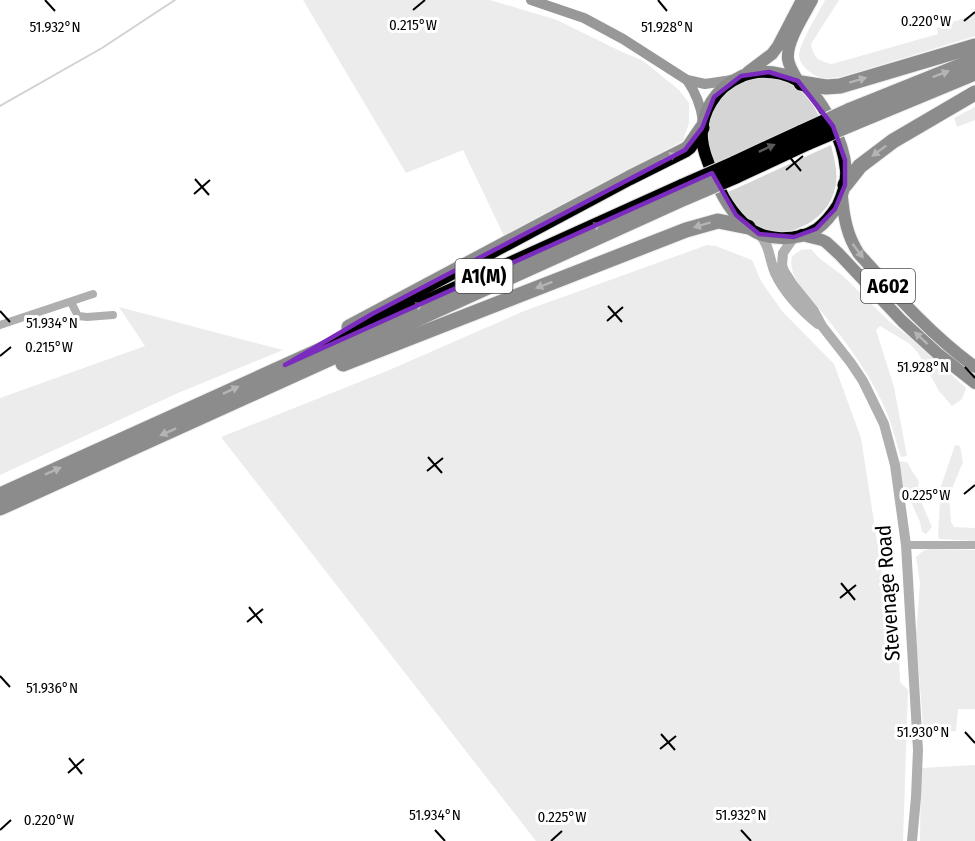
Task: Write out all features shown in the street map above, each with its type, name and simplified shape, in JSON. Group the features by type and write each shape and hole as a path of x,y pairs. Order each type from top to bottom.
{"highway":[{"path":"800,82 826,87 840,86 975,46"},
{"name":"A1(M)","path":"0,495 285,365 734,170 975,60"},
{"name":"A1(M)","path":"851,117 975,74"},
{"path":"844,190 860,166 893,141 975,93"},
{"name":"A1(M)","path":"285,365 372,314 685,150 703,125"},
{"name":"A1(M)","path":"0,508 260,392 685,191"},
{"path":"260,392 389,347 657,241 709,223 718,221 753,231"}],"main road":[{"path":"531,0 584,18 623,39 687,80 705,84 757,72 769,72 779,73 800,82"},
{"path":"703,125 708,108 722,88 772,54 802,0"},
{"path":"687,80 701,108 702,140 705,152 717,186 728,204 753,231 779,237 798,236 816,229 835,209 844,190 846,172 833,126 820,103 800,82 790,67 788,57 789,48 812,0"},
{"name":"A602","path":"844,190 844,217 847,231 859,254 914,314 975,367"},
{"name":"A602","path":"798,236 826,242 902,321 975,383"}],"street":[{"name":"Stevenage Road","path":"753,231 767,244 781,284 808,316 822,326"},
{"name":"Stevenage Road","path":"798,236 785,250 782,265 822,326 863,381 884,424 895,465 906,545 918,750 912,841"},
{"path":"0,325 93,294"},
{"path":"71,302 78,316 113,315"},
{"path":"906,545 975,544"}],"highlighted area":[{"path":"769,72 798,81 833,126 845,160 845,185 835,209 816,229 794,237 759,234 736,215 712,173 285,365 372,314 685,150 702,128 714,97 741,76"}],"shaded area":[{"path":"303,0 490,0 557,20 642,60 679,90 689,103 689,123 683,141 504,236 463,150 406,173"},
{"path":"825,0 839,0 811,44 815,56 827,63 832,64 938,34 937,28 975,14 975,36 841,77 822,78 808,70 799,56 806,36"},
{"path":"758,78 779,80 796,88 809,100 820,118 714,166 708,146 707,131 714,109 728,92 747,81"},
{"path":"975,107 975,120 957,127 954,118"},
{"path":"831,145 836,176 833,195 819,216 797,229 772,232 760,229 746,219 726,193"},
{"path":"707,245 716,246 752,260 761,281 782,311 834,364 861,438 883,580 896,585 900,682 908,690 903,841 536,841 221,437 387,371 524,311"},
{"path":"811,249 966,388 962,399 952,406 939,391 918,353 910,344 880,326 876,330 894,387 907,456 901,457 886,410 868,376 794,274 792,256 801,250"},
{"path":"119,307 283,350 178,393 0,475 0,398 145,346"},
{"path":"955,445 960,446 963,462 949,496 951,522 954,527 975,528 975,541 939,539 938,536 941,486"},
{"path":"898,461 907,462 919,481 917,492 932,527 926,534 922,532 912,504 905,494"},
{"path":"930,549 975,550 975,709 958,709 956,731 927,732 928,727 923,726 916,635 920,583 916,557"},
{"path":"975,765 975,841 920,841 921,768"}],"waterway":[{"path":"0,106 102,48 175,0"}]}
